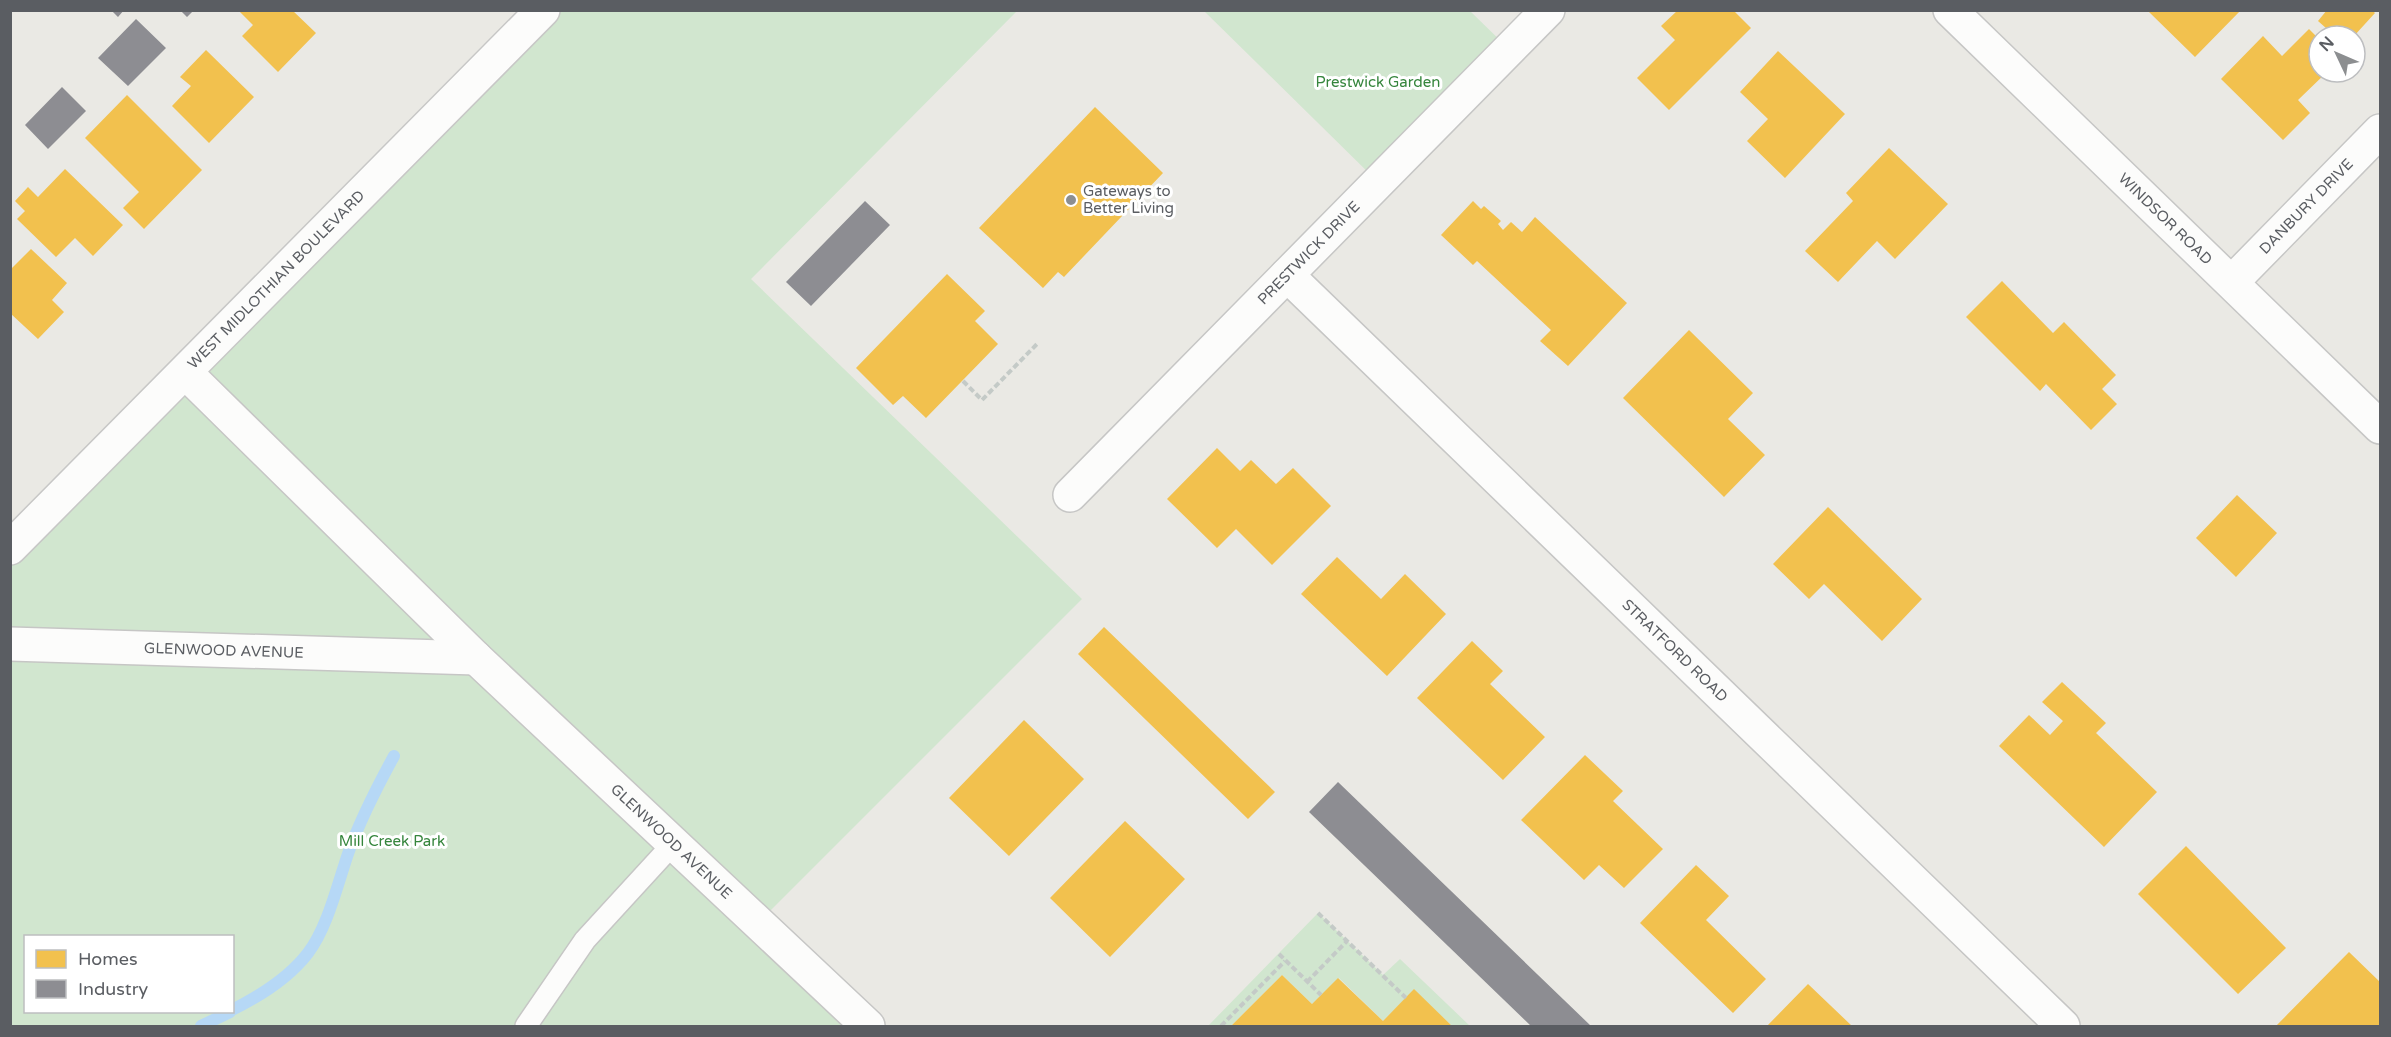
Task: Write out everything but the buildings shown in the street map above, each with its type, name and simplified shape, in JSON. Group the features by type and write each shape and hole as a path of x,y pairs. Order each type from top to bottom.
{"street":[{"name":"WEST MIDLOTHIAN BOULEVARD","path":"10,548 543,10"},
{"name":"PRESTWICK DRIVE","path":"1070,495 1548,10"},
{"name":"WINDSOR ROAD","path":"1950,10 2380,427"},
{"name":"DANBURY DRIVE","path":"2232,282 2380,131"},
{"name":"STRATFORD ROAD","path":"1287,276 2063,1026"},
{"name":"GLENWOOD AVENUE","path":"185,372 476,658 868,1026"},
{"name":"GLENWOOD AVENUE","path":"10,644 476,658"}],"lane":[{"path":"526,1026 585,940 673,844"}],"path":[{"path":"963,381 982,400 1037,344"},
{"path":"1318,913 1406,998"},
{"path":"1307,982 1347,941"},
{"path":"1279,954 1321,995"},
{"path":"1221,1026 1285,961"}],"green space":[{"name":"Mill Creek Park","path":"543,11 1017,11 751,279 1082,599 758,923 868,1026 11,1026 11,548"},
{"name":"Prestwick Garden","path":"1204,11 1470,11 1510,50 1379,183"},
{"path":"1318,913 1383,975 1400,959 1470,1026 1452,1026 1414,990 1383,1021 1339,978 1312,1004 1282,975 1231,1026 1208,1026"}],"waterway":[{"path":"234,1009 283,978 300,962 315,942 332,904 359,827 394,756"},
{"path":"201,1026 228,1013"}],"place":[{"name":"Gateways to Better Living","path":"1071,200"}]}
